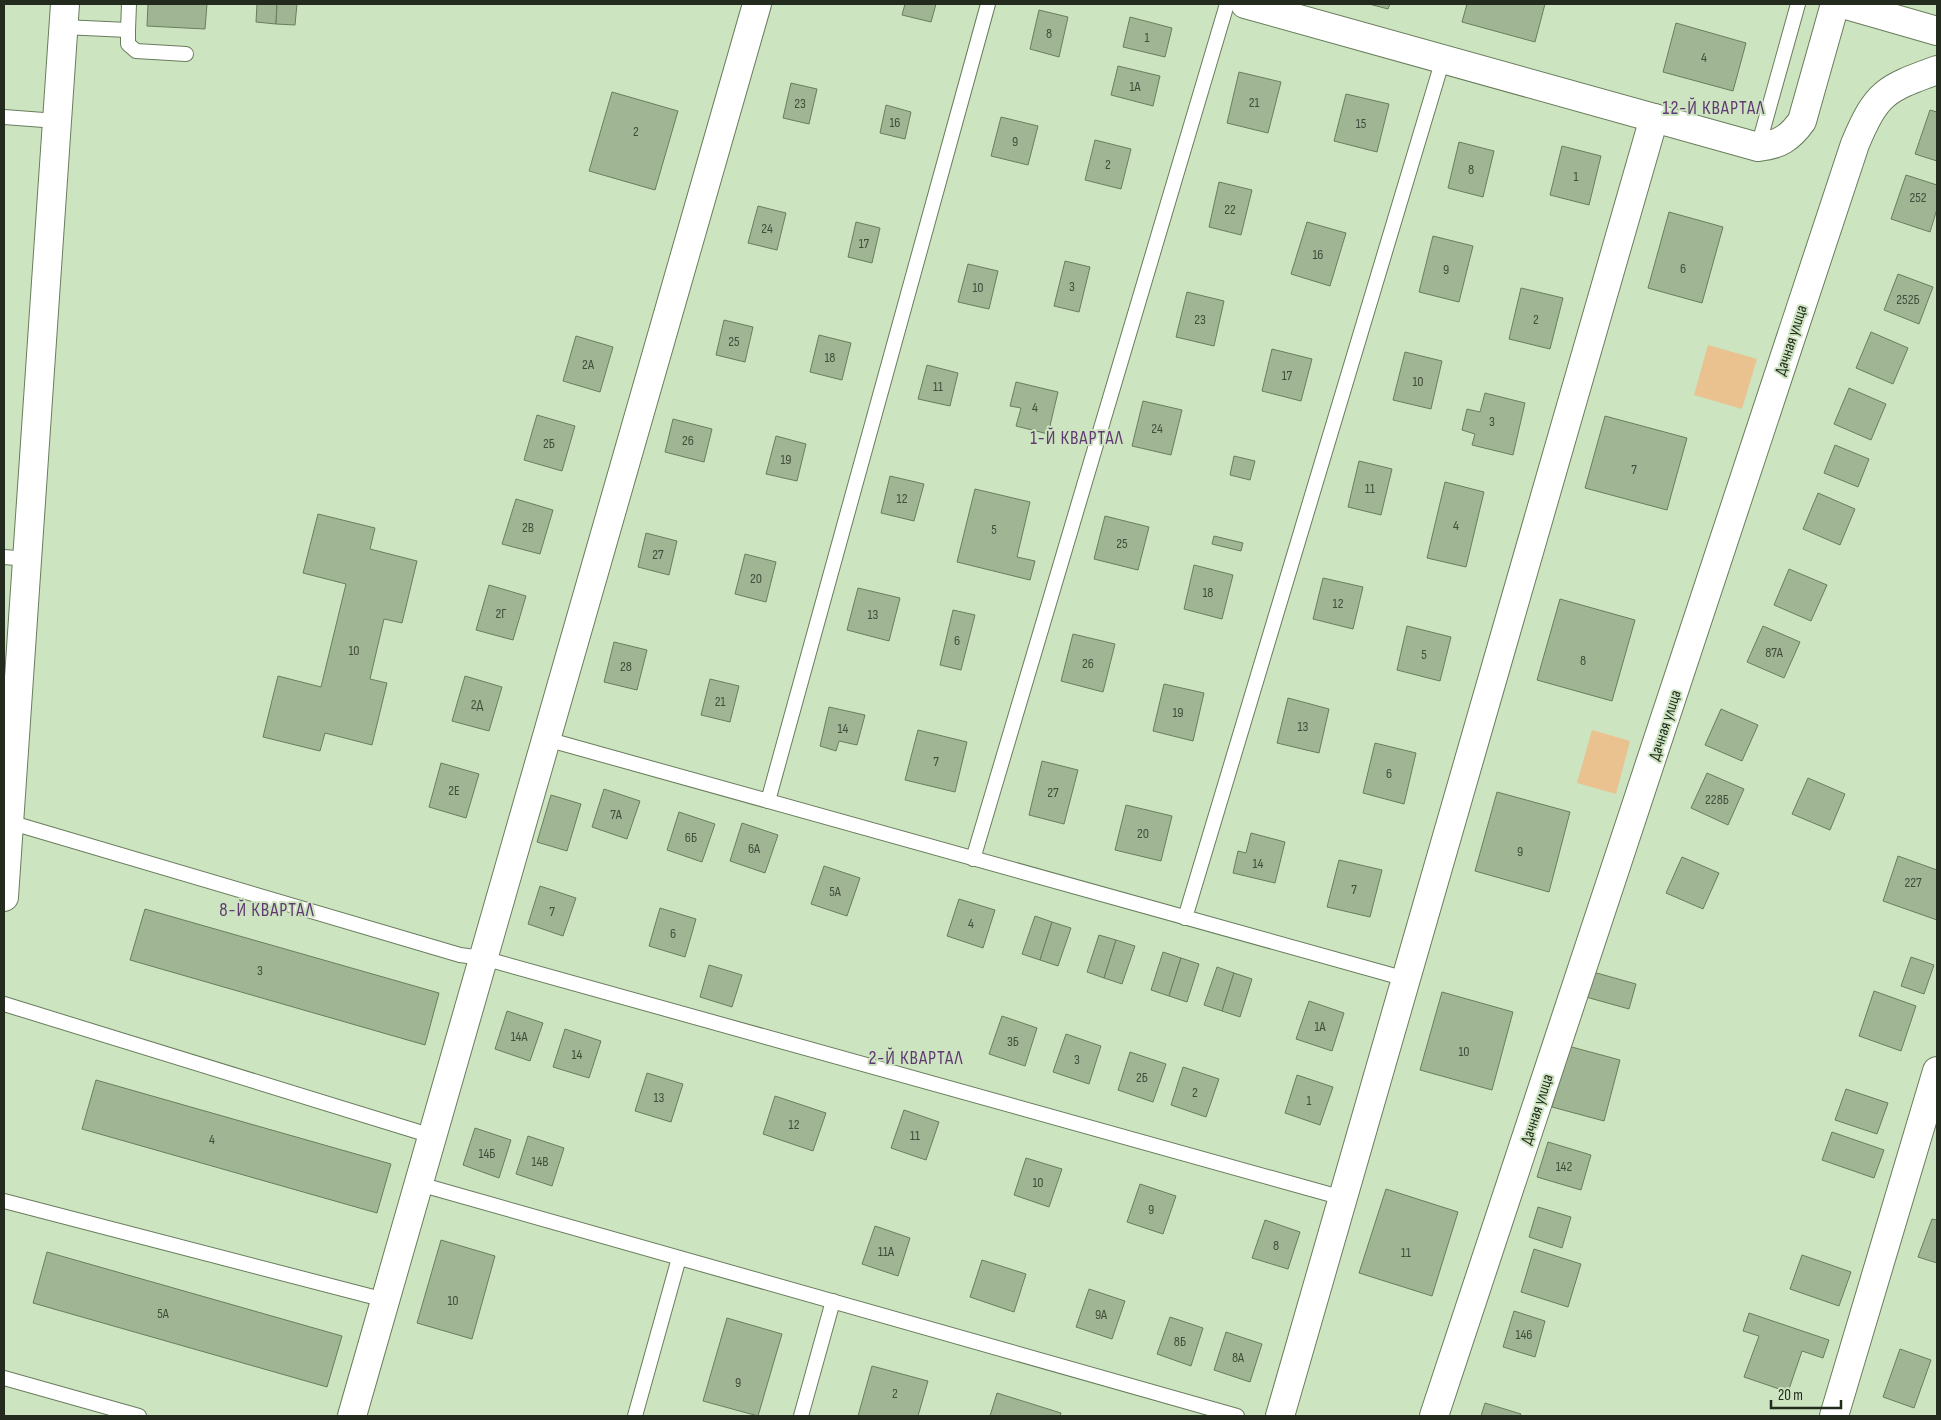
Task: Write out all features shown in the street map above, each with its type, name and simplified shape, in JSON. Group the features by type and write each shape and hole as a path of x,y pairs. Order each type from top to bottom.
{"street":[{"path":"352,1416 757,4"},
{"path":"1245,4 1758,147 1773,146 1784,141 1794,133 1802,122 1835,4"},
{"path":"1843,4 1937,31"},
{"path":"4,897 9,822 15,558 57,120 64,15"},
{"name":"Дачная улица","path":"1434,1416 1855,144 1870,110 1886,92 1903,83 1937,70"},
{"path":"1280,1416 1654,118"},
{"path":"1834,1416 1937,1071"}],"lane":[{"path":"129,4 128,44 136,51 186,54"},
{"path":"768,801 988,4"},
{"path":"973,859 1227,4"},
{"path":"1758,147 1798,4"},
{"path":"64,15 128,30"},
{"path":"1185,918 1443,59"},
{"path":"4,117 57,120"},
{"path":"546,740 1406,979"},
{"path":"9,822 460,955 484,958 1343,1198"},
{"path":"4,1004 432,1136"},
{"path":"419,1184 1237,1416"},
{"path":"4,1201 385,1300"},
{"path":"635,1416 679,1258"},
{"path":"801,1416 833,1301"},
{"path":"4,1378 139,1416"}],"shaded area":[{"path":"1708,345 1757,359 1742,409 1694,395"},
{"path":"1592,730 1630,741 1616,794 1577,783"}],"building":[{"path":"148,4 207,4 205,29 147,26"},
{"path":"257,4 277,4 276,24 256,22"},
{"path":"277,4 297,4 295,25 276,24"},
{"path":"905,4 936,4 931,22 902,15"},
{"path":"1369,4 1390,4 1388,9"},
{"path":"1467,4 1545,4 1535,42 1462,22"},
{"path":"1039,10 1068,17 1059,57 1030,49"},
{"path":"1130,17 1172,28 1165,57 1123,47"},
{"path":"1676,23 1746,43 1733,91 1663,72"},
{"path":"1118,66 1160,76 1153,106 1111,95"},
{"path":"1239,72 1281,82 1268,133 1227,123"},
{"path":"791,83 817,89 809,124 783,118"},
{"path":"612,92 678,111 655,190 589,171"},
{"path":"1346,94 1389,104 1377,152 1334,141"},
{"path":"886,105 911,112 905,139 880,133"},
{"path":"1930,110 1937,112 1937,161 1915,154"},
{"path":"1001,117 1038,126 1028,165 991,156"},
{"path":"1095,140 1131,149 1121,189 1085,180"},
{"path":"1459,142 1494,151 1483,197 1448,188"},
{"path":"1562,146 1601,156 1589,205 1550,195"},
{"path":"1906,175 1937,185 1937,209 1930,232 1891,219"},
{"path":"1219,182 1252,190 1241,235 1209,227"},
{"path":"758,206 786,213 777,250 748,243"},
{"path":"1669,212 1723,227 1702,303 1648,288"},
{"path":"856,222 880,228 872,263 848,257"},
{"path":"1307,222 1346,233 1330,286 1291,274"},
{"path":"1433,236 1473,246 1459,302 1419,292"},
{"path":"1065,261 1090,267 1079,312 1054,306"},
{"path":"968,264 998,271 989,309 958,302"},
{"path":"1898,274 1933,287 1919,324 1884,310"},
{"path":"1521,288 1563,298 1550,349 1509,339"},
{"path":"1187,292 1224,301 1214,346 1176,337"},
{"path":"724,320 753,327 745,362 716,355"},
{"path":"1871,332 1908,348 1893,384 1856,368"},
{"path":"819,335 851,343 842,380 810,372"},
{"path":"576,336 613,347 600,392 563,381"},
{"path":"1272,349 1312,359 1301,401 1262,391"},
{"path":"1405,352 1442,361 1431,409 1393,400"},
{"path":"927,365 958,373 950,406 918,399"},
{"path":"1016,382 1058,392 1048,434 1016,426 1021,408 1010,406"},
{"path":"1849,388 1886,404 1871,440 1834,424"},
{"path":"1485,393 1525,403 1513,455 1472,445 1475,434 1462,430 1467,409 1480,412"},
{"path":"1143,401 1182,410 1171,455 1132,446"},
{"path":"537,415 575,426 562,471 524,460"},
{"path":"1605,416 1687,438 1667,510 1585,488"},
{"path":"673,419 712,429 704,462 665,452"},
{"path":"776,436 806,444 797,481 766,474"},
{"path":"1835,445 1869,459 1858,487 1824,473"},
{"path":"1234,456 1255,461 1250,480 1230,475"},
{"path":"1359,461 1392,469 1381,515 1348,507"},
{"path":"890,476 924,484 914,521 881,513"},
{"path":"1445,482 1484,492 1466,567 1427,558"},
{"path":"975,489 1030,502 1017,557 1035,561 1030,580 957,562"},
{"path":"1818,493 1855,509 1840,545 1803,529"},
{"path":"516,499 553,510 540,554 502,544"},
{"path":"318,514 375,528 370,549 417,561 402,623 384,619 370,679 387,683 372,745 325,733 320,751 263,737 278,676 321,687 346,584 303,573"},
{"path":"1105,516 1149,527 1138,570 1094,559"},
{"path":"646,533 677,541 669,575 638,567"},
{"path":"1214,536 1243,543 1241,551 1212,544"},
{"path":"745,554 776,562 766,602 735,594"},
{"path":"1194,565 1233,575 1222,619 1184,609"},
{"path":"1789,569 1827,585 1811,621 1774,605"},
{"path":"1323,578 1363,587 1353,629 1313,619"},
{"path":"489,585 526,596 513,640 476,630"},
{"path":"858,588 900,598 889,641 847,630"},
{"path":"1560,599 1635,620 1612,701 1537,680"},
{"path":"953,610 975,615 961,670 940,665"},
{"path":"1407,626 1451,637 1440,681 1397,670"},
{"path":"1763,626 1800,642 1784,678 1747,662"},
{"path":"1073,634 1115,644 1103,692 1061,681"},
{"path":"614,642 647,650 637,690 604,682"},
{"path":"465,676 502,687 489,731 452,721"},
{"path":"710,679 739,686 730,722 701,715"},
{"path":"1164,684 1204,693 1193,741 1153,731"},
{"path":"1288,698 1329,709 1319,753 1277,743"},
{"path":"829,707 865,715 857,745 839,741 836,751 820,746"},
{"path":"1721,709 1758,725 1742,761 1705,745"},
{"path":"918,730 967,742 955,792 905,780"},
{"path":"1375,743 1416,753 1404,804 1363,793"},
{"path":"1042,761 1078,770 1064,824 1029,815"},
{"path":"441,763 479,774 466,818 429,807"},
{"path":"1707,773 1744,789 1728,825 1691,808"},
{"path":"1808,778 1845,794 1830,830 1792,814"},
{"path":"604,789 640,801 627,839 592,827"},
{"path":"1497,792 1570,812 1549,892 1475,871"},
{"path":"551,795 581,804 567,851 537,842"},
{"path":"1126,805 1172,816 1161,861 1115,850"},
{"path":"679,812 715,824 702,862 667,850"},
{"path":"742,823 778,835 765,873 730,861"},
{"path":"1251,833 1285,842 1275,883 1233,873 1238,851 1246,853"},
{"path":"1898,856 1937,870 1937,920 1883,901"},
{"path":"1682,857 1719,873 1703,909 1666,893"},
{"path":"1339,860 1382,870 1370,917 1327,907"},
{"path":"824,866 860,878 847,916 811,904"},
{"path":"540,886 576,898 563,936 528,924"},
{"path":"959,899 995,910 983,948 947,936"},
{"path":"660,908 696,919 685,957 649,946"},
{"path":"145,909 439,993 425,1045 130,960"},
{"path":"1035,916 1052,922 1040,960 1022,954"},
{"path":"1052,922 1071,928 1058,966 1040,960"},
{"path":"1099,935 1116,940 1104,978 1087,972"},
{"path":"1116,940 1135,946 1122,984 1104,978"},
{"path":"1163,952 1181,958 1169,996 1151,990"},
{"path":"1911,957 1934,965 1924,994 1901,986"},
{"path":"1181,958 1199,964 1187,1002 1169,996"},
{"path":"709,965 742,975 732,1007 700,997"},
{"path":"1217,967 1234,973 1222,1011 1204,1005"},
{"path":"1593,972 1636,984 1629,1009 1586,997"},
{"path":"1234,973 1252,979 1240,1017 1222,1011"},
{"path":"1874,991 1916,1006 1901,1051 1859,1036"},
{"path":"1442,992 1513,1012 1492,1090 1420,1070"},
{"path":"1309,1001 1344,1013 1332,1051 1296,1039"},
{"path":"507,1011 543,1023 530,1061 495,1049"},
{"path":"1002,1016 1037,1028 1025,1066 989,1054"},
{"path":"565,1029 601,1041 589,1078 553,1067"},
{"path":"1066,1034 1101,1046 1089,1084 1053,1072"},
{"path":"1568,1046 1620,1060 1604,1121 1552,1107"},
{"path":"1130,1052 1166,1064 1153,1102 1118,1090"},
{"path":"1183,1067 1219,1079 1206,1117 1171,1105"},
{"path":"647,1073 683,1084 671,1122 635,1111"},
{"path":"1297,1075 1333,1087 1320,1125 1285,1113"},
{"path":"96,1080 391,1164 377,1213 82,1129"},
{"path":"1846,1089 1888,1103 1877,1134 1835,1120"},
{"path":"775,1096 826,1113 813,1151 763,1134"},
{"path":"904,1110 939,1122 926,1160 891,1148"},
{"path":"475,1128 511,1140 499,1178 463,1165"},
{"path":"1832,1132 1884,1150 1874,1178 1822,1160"},
{"path":"528,1136 564,1148 552,1186 516,1174"},
{"path":"1548,1142 1591,1155 1581,1190 1537,1177"},
{"path":"1026,1158 1062,1169 1049,1207 1014,1195"},
{"path":"1140,1184 1176,1196 1163,1234 1127,1222"},
{"path":"1386,1189 1458,1212 1432,1296 1359,1273"},
{"path":"1538,1207 1571,1217 1562,1248 1529,1237"},
{"path":"1932,1219 1937,1220 1937,1263 1918,1257"},
{"path":"1265,1220 1300,1232 1288,1269 1252,1258"},
{"path":"875,1226 910,1238 898,1276 862,1264"},
{"path":"441,1240 495,1256 472,1339 417,1323"},
{"path":"1534,1249 1581,1264 1568,1307 1521,1292"},
{"path":"47,1252 342,1336 327,1387 33,1303"},
{"path":"1802,1255 1851,1272 1839,1306 1790,1289"},
{"path":"982,1260 1026,1274 1014,1312 970,1297"},
{"path":"1089,1289 1125,1301 1112,1339 1076,1327"},
{"path":"1514,1311 1545,1321 1535,1357 1503,1347"},
{"path":"1749,1313 1829,1340 1823,1358 1802,1351 1788,1392 1744,1377 1759,1336 1743,1331"},
{"path":"1170,1317 1203,1328 1191,1366 1157,1354"},
{"path":"727,1318 782,1334 758,1416 703,1401"},
{"path":"1226,1332 1262,1344 1250,1382 1214,1370"},
{"path":"1900,1349 1931,1360 1914,1408 1883,1397"},
{"path":"872,1366 928,1381 918,1416 858,1416"},
{"path":"997,1393 1061,1413 1060,1416 990,1416"},
{"path":"1485,1403 1521,1414 1520,1416 1481,1416"}],"district":[{"name":"12-Й КВАРТАЛ","path":"1714,107"},
{"name":"1-Й КВАРТАЛ","path":"1077,437"},
{"name":"8-Й КВАРТАЛ","path":"267,909"},
{"name":"2-Й КВАРТАЛ","path":"916,1057"}]}
